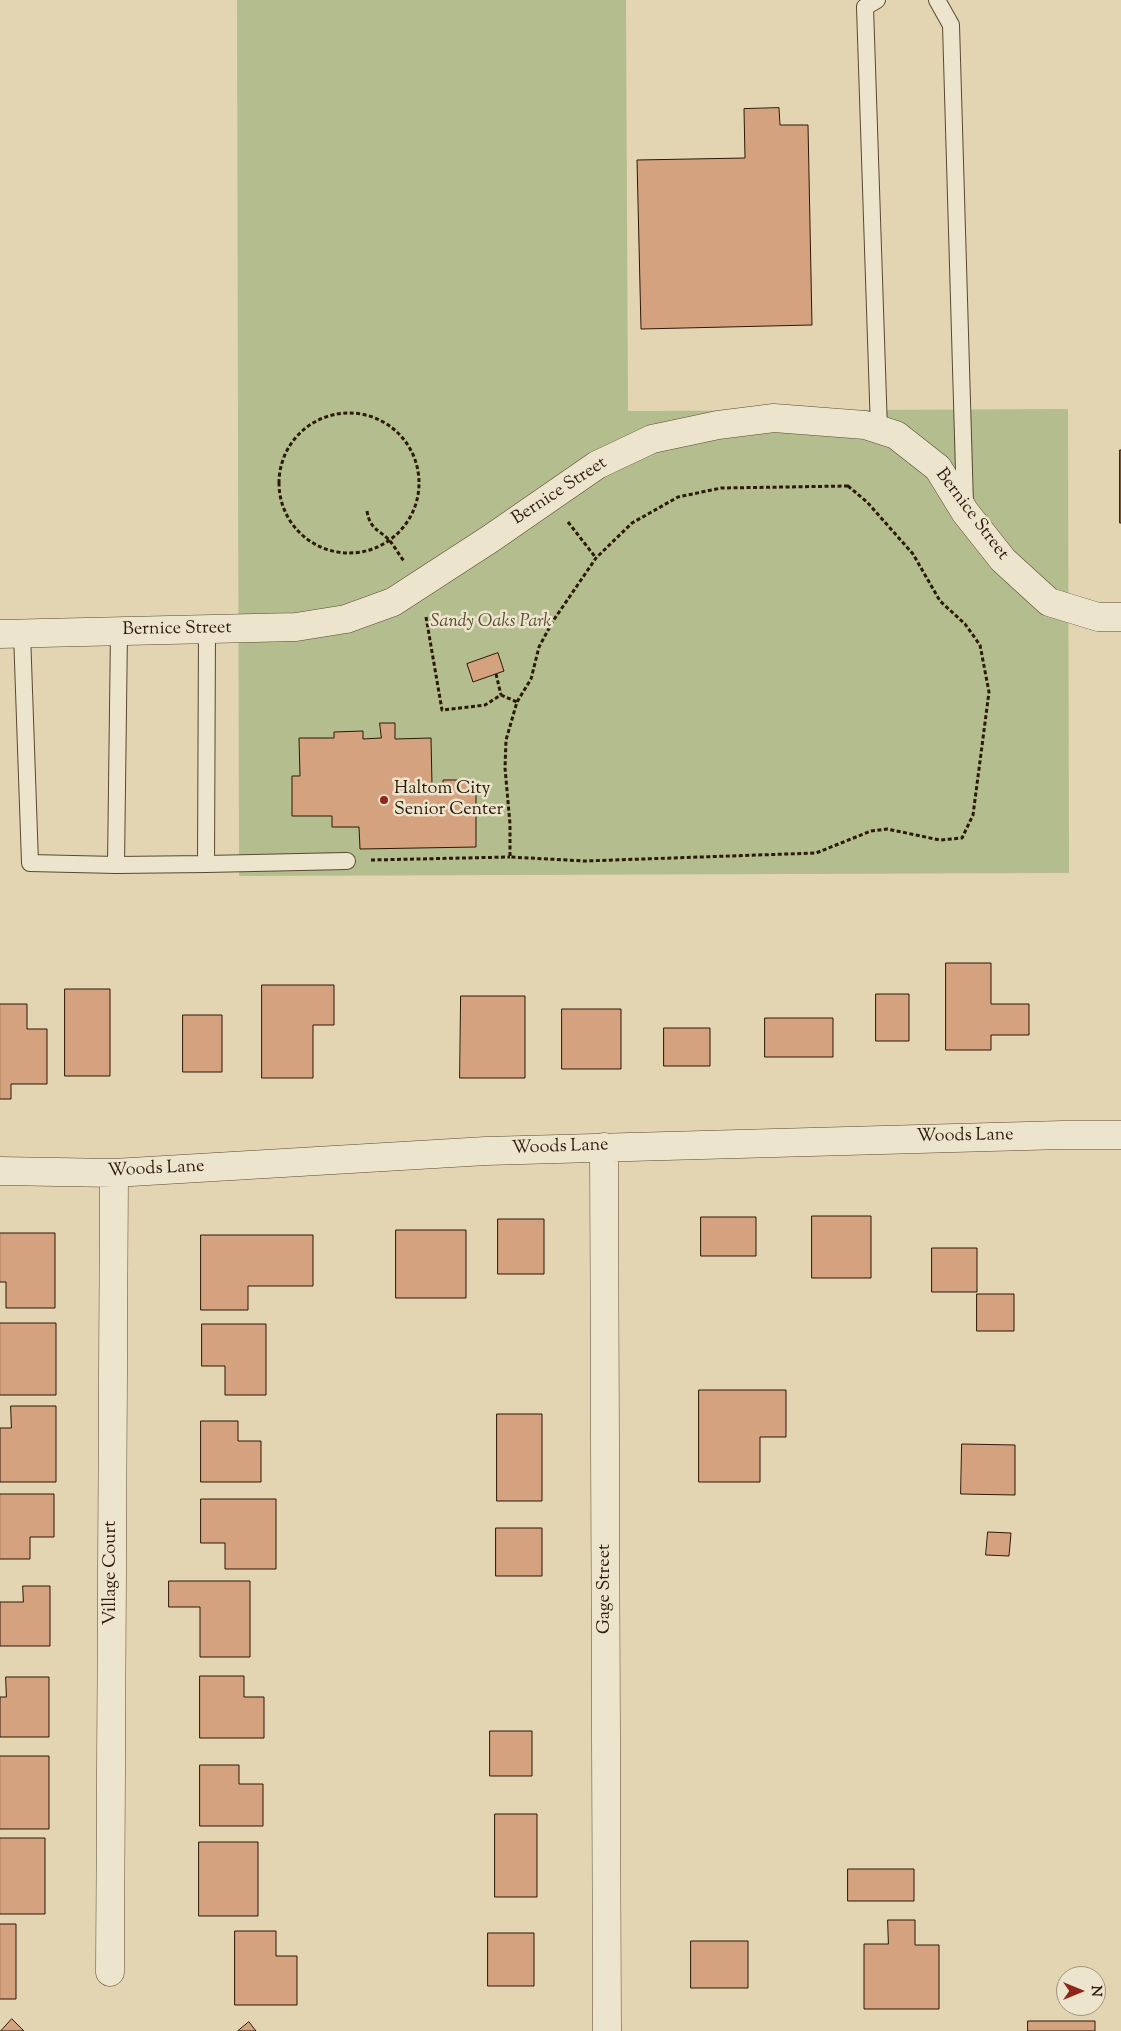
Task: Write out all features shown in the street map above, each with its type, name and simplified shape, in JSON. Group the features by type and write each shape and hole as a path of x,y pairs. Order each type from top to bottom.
{"street":[{"name":"Bernice Street","path":"11,634 296,627 346,619 393,602 597,465 652,439 718,425 774,418 865,425 896,435 938,468 965,512 1003,560 1049,602 1098,617 1121,617"},
{"name":"Woods Lane","path":"0,1170 114,1173 486,1151 1121,1135"},
{"name":"Gage Street","path":"604,1147 607,2031"},
{"name":"Village Court","path":"110,1972 114,1173"}],"lane":[{"path":"877,0 865,7 879,430"},
{"path":"937,0 950,25 965,512"},
{"path":"206,864 207,629"},
{"path":"116,865 119,631"},
{"path":"11,634 30,863 116,865 347,860"}],"path":[{"path":"347,412 371,415 394,428 407,444 418,464 419,491 410,517 400,531 389,540 379,547 358,553 335,552 318,546 300,534 287,516 278,496 278,472 284,452 297,433 322,417 347,412"},
{"path":"347,860 510,856 585,861 816,853 871,831 887,830 940,840 962,838 973,815 989,692 980,645 965,624 940,601 913,554 866,502 848,486 721,488 678,497 632,523 596,558 553,622 540,647 531,679 517,702 506,740 505,768 510,824 510,856"},
{"path":"549,498 596,558"},
{"path":"367,511 368,521 389,540 420,585 442,710 485,705 501,695"},
{"path":"496,674 501,695"},
{"path":"501,695 517,702"}],"green space":[{"name":"Sandy Oaks Park","path":"237,0 626,0 628,411 1068,409 1069,873 239,876"}],"building":[{"path":"779,108 780,125 808,125 812,325 641,329 637,160 745,158 744,109"},
{"path":"1121,450 1121,523 1120,523"},
{"path":"498,653 504,671 473,682 467,664"},
{"name":"Haltom City Senior Center","path":"380,723 395,723 395,739 431,738 432,785 443,784 443,780 464,780 464,783 476,783 476,847 360,849 359,827 332,827 332,816 292,816 292,776 300,776 299,738 334,738 334,732 363,731 363,739 381,738"},
{"path":"946,963 991,963 991,1004 1029,1004 1029,1035 991,1035 991,1050 946,1050"},
{"path":"262,985 334,985 334,1025 313,1025 313,1078 262,1078"},
{"path":"65,989 110,989 110,1076 65,1076"},
{"path":"876,994 909,994 909,1041 876,1041"},
{"path":"461,996 525,996 525,1078 460,1078"},
{"path":"0,1004 27,1004 27,1029 47,1029 47,1084 11,1084 11,1099 0,1099"},
{"path":"562,1009 621,1009 621,1069 562,1069"},
{"path":"183,1015 222,1015 222,1072 183,1072"},
{"path":"765,1018 833,1018 833,1057 765,1057"},
{"path":"664,1028 710,1028 710,1066 664,1066"},
{"path":"812,1216 871,1216 871,1278 812,1278"},
{"path":"701,1217 756,1217 756,1256 701,1256"},
{"path":"498,1219 544,1219 544,1274 498,1274"},
{"path":"396,1230 466,1230 466,1298 396,1298"},
{"path":"0,1233 55,1233 55,1308 6,1308 6,1282 0,1282"},
{"path":"201,1235 313,1235 313,1286 248,1286 248,1310 201,1310"},
{"path":"932,1248 977,1248 977,1292 932,1292"},
{"path":"977,1294 1014,1294 1014,1331 977,1331"},
{"path":"0,1323 56,1323 56,1395 0,1395"},
{"path":"202,1324 266,1324 266,1395 225,1395 225,1366 202,1366"},
{"path":"699,1390 786,1390 786,1437 760,1437 760,1482 699,1482"},
{"path":"11,1406 56,1406 56,1482 0,1482 0,1428 11,1428"},
{"path":"497,1414 542,1414 542,1501 497,1501"},
{"path":"201,1421 238,1421 238,1441 261,1441 261,1482 201,1482"},
{"path":"962,1444 1015,1445 1015,1495 961,1494"},
{"path":"0,1494 54,1494 54,1537 30,1537 30,1559 0,1559"},
{"path":"201,1499 276,1499 276,1569 225,1569 225,1543 201,1543"},
{"path":"496,1528 542,1528 542,1576 496,1576"},
{"path":"988,1532 1011,1533 1009,1556 986,1555"},
{"path":"169,1581 250,1581 250,1657 200,1657 200,1607 169,1607"},
{"path":"23,1586 50,1586 50,1646 0,1646 0,1602 23,1602"},
{"path":"200,1676 244,1676 244,1697 264,1697 264,1738 200,1738"},
{"path":"6,1677 49,1677 49,1737 0,1737 0,1697 6,1697"},
{"path":"490,1731 532,1731 532,1776 490,1776"},
{"path":"0,1756 49,1756 49,1829 0,1829"},
{"path":"200,1765 239,1765 239,1784 263,1784 263,1826 200,1826"},
{"path":"495,1814 537,1814 537,1897 495,1897"},
{"path":"0,1838 45,1838 45,1914 0,1914"},
{"path":"199,1842 258,1842 258,1916 199,1916"},
{"path":"848,1869 914,1869 914,1901 848,1901"},
{"path":"888,1920 915,1920 915,1945 939,1945 939,2009 864,2009 864,1944 888,1944"},
{"path":"0,1924 16,1924 16,1999 0,1999"},
{"path":"235,1931 276,1931 276,1956 297,1956 297,2005 235,2005"},
{"path":"488,1933 534,1933 534,1986 488,1986"},
{"path":"691,1941 748,1941 748,1988 691,1988"},
{"path":"12,2019 24,2031 1,2031"},
{"path":"1028,2021 1095,2021 1095,2031 1028,2031"},
{"path":"249,2022 256,2031 238,2031"}],"place":[{"name":"Haltom City Senior Center","path":"384,800"}]}
